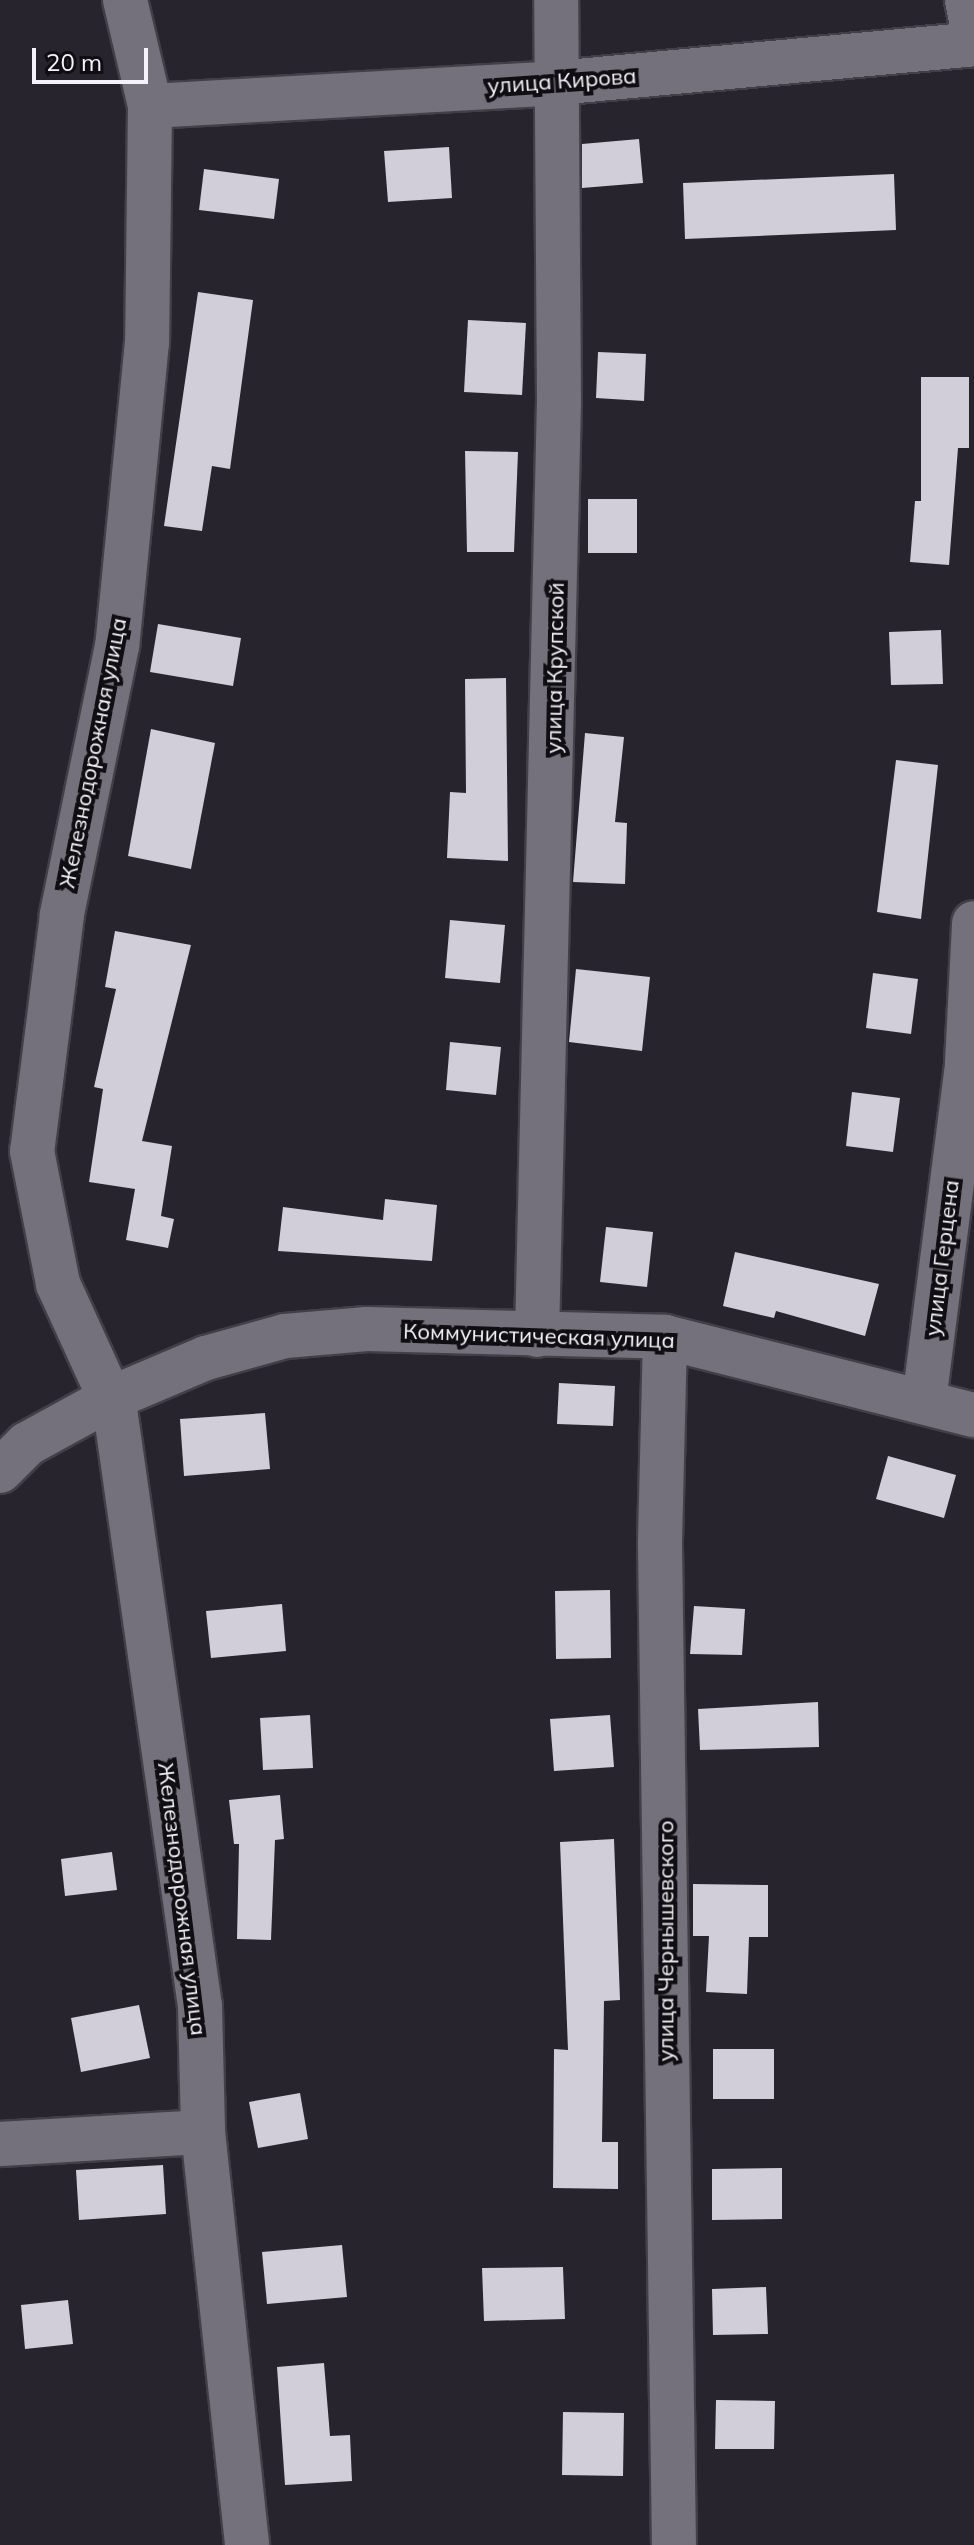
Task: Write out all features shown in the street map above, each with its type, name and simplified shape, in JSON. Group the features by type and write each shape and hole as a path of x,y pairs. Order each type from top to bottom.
{"street":[{"name":"Железнодорожная улица","path":"125,0 150,106 147,342 117,646 62,915 32,1151 58,1284 107,1400 115,1409 200,2006 203,2132 247,2545"},
{"name":"улица Крупской","path":"537,1335 559,433 556,0"},
{"path":"967,0 974,36"},
{"name":"улица Кирова","path":"150,106 556,83 974,44"},
{"name":"улица Герцена","path":"924,1401 967,1063 974,923"},
{"name":"Коммунистическая улица","path":"107,1400 206,1358 285,1336 367,1329 665,1337 974,1415"},
{"name":"улица Чернышевского","path":"665,1337 660,1545 674,2545"},
{"path":"0,1471 27,1444 107,1400"},
{"path":"0,2144 203,2132"}],"building":[{"path":"639,139 643,183 582,188 582,144"},
{"path":"449,147 452,198 388,202 384,151"},
{"path":"204,169 279,179 274,219 199,210"},
{"path":"894,174 896,230 685,239 683,183"},
{"path":"198,292 253,300 230,469 212,466 202,531 164,526"},
{"path":"468,320 526,323 522,395 464,392"},
{"path":"598,352 646,354 644,401 596,398"},
{"path":"921,377 969,377 969,448 958,448 949,565 910,562 915,501 921,501"},
{"path":"465,451 518,452 514,552 467,552"},
{"path":"588,499 637,499 637,553 588,553"},
{"path":"158,624 241,638 233,686 150,672"},
{"path":"941,630 943,684 891,685 889,632"},
{"path":"506,678 508,861 447,858 450,792 466,793 465,679"},
{"path":"151,729 215,743 191,869 128,856"},
{"path":"585,733 624,737 615,822 627,823 625,884 573,882"},
{"path":"896,760 938,765 921,919 877,912"},
{"path":"450,920 505,925 500,983 445,978"},
{"path":"115,931 191,945 142,1141 172,1146 161,1216 174,1219 168,1248 126,1240 135,1189 89,1182 103,1089 94,1087 116,989 105,987"},
{"path":"576,969 650,977 642,1051 569,1042"},
{"path":"873,973 918,979 911,1034 866,1028"},
{"path":"450,1042 501,1047 496,1095 446,1090"},
{"path":"852,1092 900,1098 893,1152 846,1146"},
{"path":"385,1199 437,1205 432,1261 278,1251 283,1207 383,1220"},
{"path":"606,1227 653,1232 647,1287 600,1282"},
{"path":"735,1252 879,1284 865,1336 776,1311 774,1318 723,1306"},
{"path":"559,1383 615,1386 613,1426 557,1424"},
{"path":"265,1413 270,1469 184,1476 180,1419"},
{"path":"888,1456 956,1475 944,1518 876,1499"},
{"path":"610,1590 611,1658 556,1659 555,1591"},
{"path":"282,1604 286,1651 211,1658 206,1611"},
{"path":"694,1606 745,1609 742,1655 690,1654"},
{"path":"818,1702 819,1747 700,1750 698,1709"},
{"path":"310,1715 313,1768 263,1770 260,1718"},
{"path":"610,1715 614,1767 554,1771 550,1719"},
{"path":"280,1795 284,1839 275,1840 271,1940 237,1939 239,1844 234,1844 229,1800"},
{"path":"614,1839 620,2000 604,2001 602,2142 618,2142 618,2189 553,2188 554,2049 568,2050 560,1842"},
{"path":"112,1852 117,1890 65,1896 61,1859"},
{"path":"693,1884 768,1885 768,1937 749,1937 747,1994 706,1992 709,1936 693,1936"},
{"path":"139,2005 150,2058 81,2072 71,2018"},
{"path":"713,2049 774,2049 774,2099 713,2099"},
{"path":"300,2093 308,2139 258,2148 249,2102"},
{"path":"163,2165 166,2214 79,2220 76,2170"},
{"path":"782,2168 782,2219 712,2220 712,2169"},
{"path":"342,2245 347,2297 267,2304 262,2252"},
{"path":"563,2267 565,2319 484,2321 482,2268"},
{"path":"766,2287 768,2334 713,2335 712,2289"},
{"path":"68,2300 73,2344 25,2349 21,2305"},
{"path":"324,2363 330,2436 350,2435 352,2481 285,2485 277,2367"},
{"path":"716,2400 775,2401 774,2449 715,2449"},
{"path":"563,2412 624,2413 623,2476 562,2475"}]}
